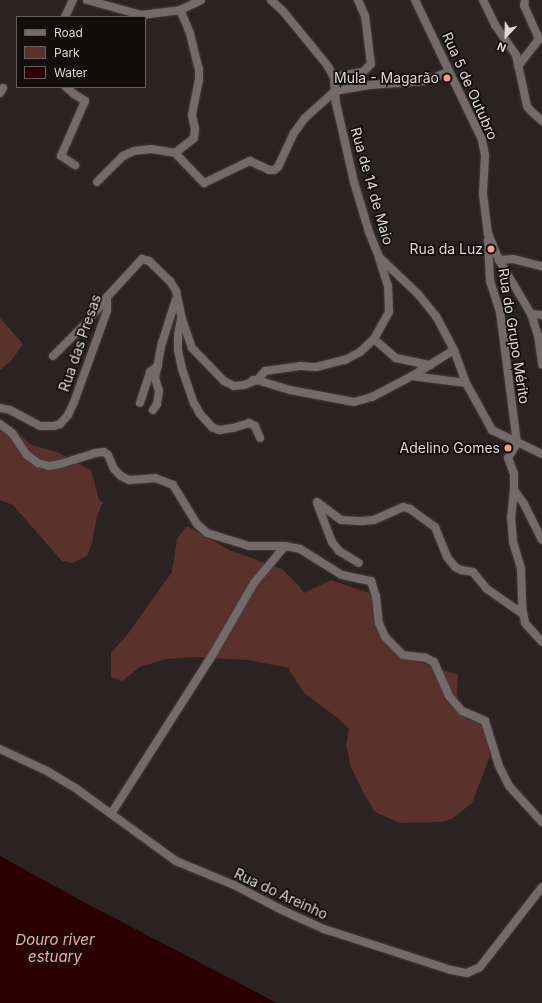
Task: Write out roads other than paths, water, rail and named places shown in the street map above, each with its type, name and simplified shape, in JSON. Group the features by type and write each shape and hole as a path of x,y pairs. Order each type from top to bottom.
{"street":[{"path":"65,16 73,0"},
{"path":"87,0 141,15 180,10 201,0"},
{"path":"271,0 283,11 334,77 363,72 371,64 365,16 358,0"},
{"name":"Rua 5 de Outubro","path":"415,0 430,29 448,72 484,147 483,194 488,233 499,260 531,314 538,335 542,365"},
{"path":"483,0 495,25 516,55 527,106 542,121"},
{"path":"518,66 539,39 524,6 525,0"},
{"path":"175,153 194,138 195,128 192,115 199,80 199,70 190,33 180,10"},
{"path":"97,182 123,156 134,151 151,149 175,153 204,183 250,161 269,170 274,170 278,167 294,134 305,118 335,91 370,85 425,81 448,72"},
{"name":"Rua de 14 de Maio","path":"334,77 336,103 354,182 368,232 379,257 427,304 444,329 454,350 466,384 492,430 542,454"},
{"path":"67,88 85,101 61,156 75,165"},
{"name":"Rua do Grupo Mérito","path":"488,233 490,281 500,312 517,443"},
{"name":"Rua das Presas","path":"0,408 10,410 40,426 54,426 60,424 68,415 74,402 107,311 107,297 142,259 149,261 170,281 177,296 182,319 192,348 224,381 234,386 244,385 257,380 265,371 300,366 316,367 345,360 360,352 374,339 387,317 390,300 379,257"},
{"path":"499,260 513,259 542,266"},
{"path":"153,410 157,404 159,391 155,378 162,343 177,296"},
{"path":"54,356 87,322 107,297"},
{"path":"531,314 542,315"},
{"path":"182,319 178,335 178,350 182,369 194,403 200,414 212,427 219,430 233,428 249,423 255,426 260,438"},
{"path":"374,339 388,353 396,358 430,365"},
{"path":"242,381 257,380 290,390 354,402 372,397 412,376 454,350"},
{"path":"140,403 150,372 158,366"},
{"path":"412,376 466,384"},
{"path":"0,424 12,433 27,455 38,462 49,466 95,453 104,452 108,454 114,469 121,476 129,480 155,478 173,485 197,524 207,533 249,546 285,546 300,549 342,575 371,582 376,596 379,623 386,637 403,654 426,658 434,662 449,696 462,712 485,721 499,766 509,786 542,822"},
{"path":"517,443 508,458 514,474 511,517 512,542 521,569 523,614 525,623 542,642"},
{"path":"514,490 524,504 542,540"},
{"path":"359,563 339,551 332,542 317,502 341,520 374,520 403,507 410,509 435,527 447,557 455,567 473,572 487,589 523,614"},
{"path":"111,814 213,654 254,583 285,546"},
{"name":"Rua do Areinho","path":"0,749 47,771 74,787 176,861 234,885 284,911 324,929 451,970 467,972 480,967 542,887"}],"water":[{"name":"Douro river estuary","path":"0,856 80,900 277,1003 0,1003"}],"place":[{"name":"Mula - Magarão","path":"447,78"},
{"name":"Rua da Luz","path":"491,249"},
{"name":"Adelino Gomes","path":"508,448"}]}
